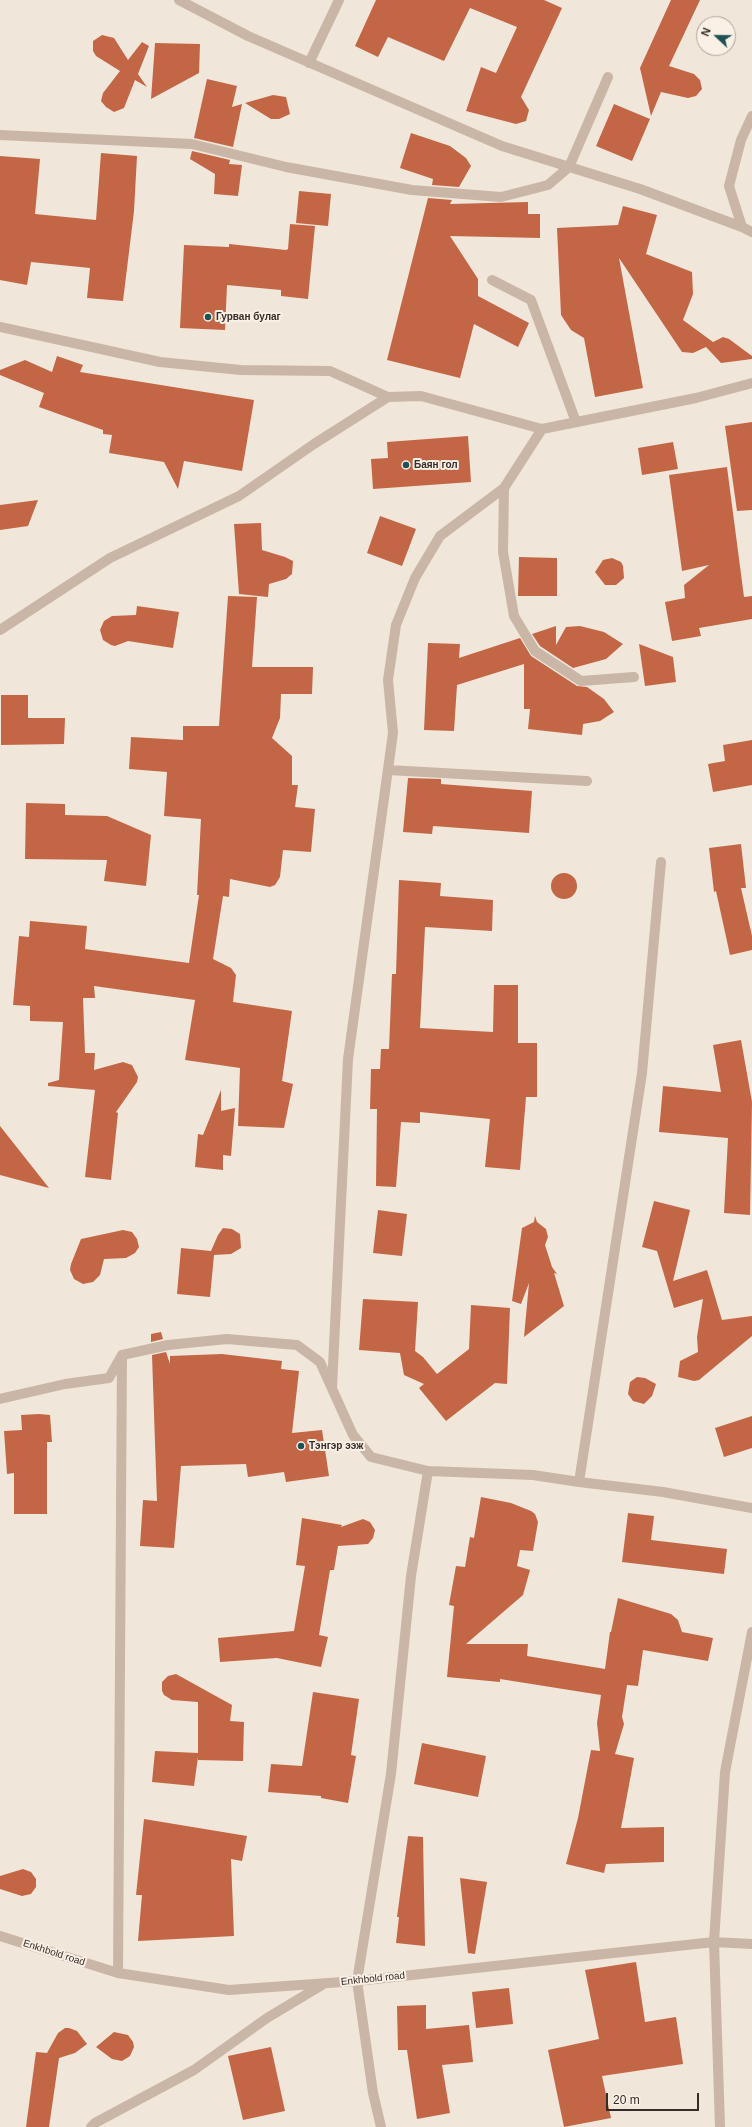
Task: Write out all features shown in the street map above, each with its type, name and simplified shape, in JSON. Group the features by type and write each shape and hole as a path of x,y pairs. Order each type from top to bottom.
{"street":[{"path":"179,0 248,36 502,146 640,189 752,232"},
{"path":"309,62 339,0"},
{"path":"0,135 192,144 286,167 412,190 501,197 548,185 569,167 608,77"},
{"path":"742,227 729,186 741,140 752,116"},
{"path":"492,280 531,300 576,422"},
{"path":"0,327 160,362 241,370 330,371 388,397 421,396 542,429 696,398 752,384"},
{"path":"0,630 110,558 239,496 314,444 388,397"},
{"path":"332,1390 348,1059 393,732 388,680 396,625 415,578 440,536 504,488 542,429"},
{"path":"504,488 503,552 514,616 534,651 581,681 634,677"},
{"path":"388,770 587,781"},
{"path":"579,1482 642,1073 661,862"},
{"path":"0,1399 66,1384 109,1378 122,1355 168,1345 227,1339 297,1345 320,1362 353,1435 371,1457 428,1471 533,1475 663,1492 752,1508"},
{"path":"118,1973 122,1355"},
{"path":"381,2127 373,2093 357,1981 391,1774 411,1576 428,1471"},
{"path":"720,2127 714,1942 725,1772 752,1632"},
{"name":"Enkhbold road","path":"0,1936 118,1973 229,1990 357,1981 714,1942 752,1944"},
{"path":"91,2127 95,2123 194,2070 267,2018 325,1983"}],"building":[{"path":"376,0 544,0 562,8 521,97 529,110 526,121 516,124 466,111 481,67 496,73 517,27 470,8 444,61 388,37 378,57 355,46"},
{"path":"671,0 700,0 669,66 694,74 700,80 702,89 696,96 688,98 661,92 651,116 640,68"},
{"path":"102,35 114,38 128,60 142,42 149,46 138,74 147,87 135,80 124,108 114,112 106,107 101,101 103,93 120,71 96,56 93,51 93,41"},
{"path":"155,43 200,44 199,73 151,99"},
{"path":"207,79 237,86 232,107 242,104 233,147 194,138"},
{"path":"273,95 286,97 290,114 279,119 271,119 245,103"},
{"path":"614,104 650,119 632,161 596,146"},
{"path":"411,133 450,146 466,158 471,166 459,187 432,185 433,179 400,168"},
{"path":"192,151 230,160 229,164 242,165 238,196 214,194 215,174 190,159"},
{"path":"101,153 137,156 134,211 123,301 87,298 90,268 31,262 27,285 0,280 0,156 40,159 35,214 96,220"},
{"path":"299,191 331,194 328,226 296,223"},
{"path":"428,198 452,200 450,204 528,202 528,214 540,214 540,238 450,236 478,279 478,296 529,323 518,347 474,324 460,378 387,360"},
{"path":"623,206 657,215 646,254 692,272 693,294 683,320 713,342 723,337 729,339 752,356 752,359 721,363 706,347 693,353 682,352 619,258 643,388 595,397 584,338 571,330 561,315 557,228 618,225"},
{"path":"290,224 315,226 308,299 281,296 281,290 227,285 225,330 180,328 184,245 229,247 229,244 286,250 288,249"},
{"path":"57,356 83,365 80,372 254,400 242,471 184,461 178,489 164,462 109,453 112,435 103,434 103,430 39,407 44,393 0,375 0,370 25,360 52,372"},
{"path":"752,422 752,510 737,511 725,426"},
{"path":"468,436 471,482 373,489 371,459 388,458 387,442"},
{"path":"673,442 678,469 642,475 638,448"},
{"path":"727,467 744,597 752,596 752,619 699,628 701,636 672,641 665,602 685,598 684,585 709,565 682,571 669,475"},
{"path":"38,500 28,526 0,530 0,505"},
{"path":"380,516 416,529 402,566 367,553"},
{"path":"261,523 262,550 293,561 292,574 286,579 269,584 268,597 239,594 234,524"},
{"path":"519,557 557,558 557,596 518,596"},
{"path":"612,558 621,562 623,566 624,578 616,585 605,585 595,572 603,560"},
{"path":"228,596 257,597 252,667 313,667 312,694 281,694 280,718 272,738 292,756 292,785 298,785 295,807 315,809 311,852 283,850 280,877 275,885 270,887 230,879 229,897 223,896 213,959 231,968 236,975 233,1002 292,1011 282,1081 293,1084 284,1128 238,1126 240,1068 185,1060 195,1000 94,986 95,998 83,998 85,1053 95,1053 94,1070 123,1062 132,1065 138,1077 137,1082 116,1112 118,1113 111,1180 85,1177 95,1090 48,1086 48,1083 59,1080 63,1022 30,1021 30,1006 13,1005 19,936 29,937 30,921 87,926 85,949 189,963 199,895 197,895 201,819 164,816 167,772 129,769 131,737 183,740 183,726 219,726"},
{"path":"137,606 179,612 173,648 128,641 115,646 103,640 100,630 104,621 112,616 136,615"},
{"path":"556,626 556,645 566,627 580,626 604,632 623,644 606,659 573,668 540,646 532,634"},
{"path":"520,638 531,656 577,686 587,687 604,699 614,712 600,721 583,724 582,735 528,729 530,709 524,709 524,664 457,685 454,731 424,730 428,643 460,644 459,658"},
{"path":"639,644 673,657 676,682 645,686"},
{"path":"1,695 28,695 28,718 65,718 64,744 1,745"},
{"path":"752,740 752,785 713,792 708,764 725,761 723,745"},
{"path":"408,778 441,779 441,784 532,791 529,833 433,826 432,834 403,832"},
{"path":"26,803 65,804 65,815 107,816 151,835 146,886 104,881 107,860 25,859"},
{"path":"741,844 746,888 741,888 752,936 752,950 730,955 716,891 714,892 709,848"},
{"path":"564,873 573,877 577,886 573,895 564,899 555,895 551,886 555,877"},
{"path":"399,880 441,883 440,896 493,900 492,931 425,927 420,1028 493,1032 494,985 518,985 518,1043 537,1043 537,1097 526,1097 520,1170 485,1167 490,1119 420,1112 420,1123 401,1122 396,1187 376,1186 377,1109 370,1109 371,1069 380,1069 381,1049 389,1049 392,974 396,974"},
{"path":"741,1040 752,1102 750,1215 724,1213 728,1138 659,1132 663,1086 721,1092 713,1045"},
{"path":"221,1090 221,1111 235,1108 231,1156 223,1155 223,1170 195,1167 198,1134 203,1135"},
{"path":"0,1126 49,1188 0,1175"},
{"path":"654,1201 690,1210 673,1281 707,1270 722,1320 752,1316 752,1336 699,1380 694,1381 678,1377 680,1361 698,1352 697,1337 703,1299 674,1308 657,1251 642,1247"},
{"path":"378,1210 407,1214 402,1256 373,1253"},
{"path":"535,1216 537,1222 546,1229 548,1237 545,1245 552,1267 557,1274 554,1273 564,1306 524,1337 529,1283 521,1304 512,1301 522,1228 534,1222"},
{"path":"223,1228 232,1229 240,1234 241,1248 231,1254 214,1255 210,1297 177,1294 181,1248 211,1251"},
{"path":"123,1230 132,1232 137,1239 139,1247 135,1253 126,1258 104,1259 100,1275 93,1282 83,1284 74,1279 70,1270 71,1264 81,1239"},
{"path":"363,1299 418,1302 415,1351 423,1357 437,1374 469,1349 471,1305 510,1308 507,1384 495,1383 446,1421 419,1388 424,1384 404,1375 400,1353 359,1350"},
{"path":"161,1332 163,1339 151,1342 151,1334"},
{"path":"166,1352 170,1364 170,1356 222,1354 282,1361 281,1369 299,1371 292,1433 322,1430 329,1476 286,1482 284,1472 248,1477 246,1464 181,1466 174,1548 140,1546 143,1500 157,1501 152,1355"},
{"path":"637,1377 645,1378 656,1384 652,1396 644,1404 633,1401 628,1394 630,1382"},
{"path":"21,1415 50,1415 52,1442 47,1442 47,1514 14,1514 14,1473 7,1474 4,1431 22,1430"},
{"path":"752,1416 752,1448 724,1457 715,1428"},
{"path":"481,1497 511,1503 531,1511 535,1514 538,1522 533,1551 520,1550 517,1566 530,1570 523,1595 466,1644 528,1644 527,1656 605,1669 610,1632 618,1598 671,1614 678,1620 682,1632 713,1638 708,1661 643,1650 638,1686 627,1685 622,1717 624,1724 615,1754 634,1758 621,1828 664,1827 664,1862 606,1864 604,1873 566,1864 578,1818 591,1750 600,1751 597,1723 601,1695 500,1679 500,1682 447,1677 454,1606 449,1605 456,1566 465,1567 470,1537 474,1538"},
{"path":"628,1513 654,1516 651,1540 727,1549 724,1574 622,1562"},
{"path":"302,1518 342,1525 341,1527 363,1519 370,1522 375,1530 373,1538 368,1544 338,1546 334,1570 330,1570 319,1635 328,1637 321,1667 277,1658 220,1662 218,1638 294,1631 305,1566 296,1565"},
{"path":"176,1674 232,1705 230,1721 244,1722 243,1761 198,1760 198,1757 194,1786 152,1782 155,1751 198,1753 198,1702 172,1700 164,1695 162,1691 162,1682 168,1676"},
{"path":"313,1692 359,1699 351,1755 356,1756 348,1803 321,1798 321,1796 268,1792 271,1764 302,1766"},
{"path":"422,1743 486,1756 478,1797 414,1784"},
{"path":"144,1819 247,1836 242,1861 231,1859 234,1936 138,1941 142,1895 136,1895"},
{"path":"408,1836 423,1837 425,1946 396,1943 399,1917 397,1917"},
{"path":"23,1869 31,1872 36,1879 36,1887 31,1894 22,1896 0,1889 0,1876"},
{"path":"460,1878 487,1882 475,1954 468,1953"},
{"path":"636,1962 645,2022 676,2017 683,2064 602,2076 611,2118 564,2127 548,2050 599,2039 585,1970"},
{"path":"509,1988 513,2024 476,2028 472,1992"},
{"path":"426,2005 426,2029 469,2025 473,2062 442,2065 450,2113 417,2119 407,2050 398,2050 397,2006"},
{"path":"65,2028 77,2031 87,2044 75,2053 59,2058 49,2127 26,2127 36,2052 47,2053 58,2033"},
{"path":"114,2032 128,2035 133,2042 134,2047 130,2056 122,2061 112,2059 96,2047"},
{"path":"271,2047 285,2111 243,2120 228,2056"}],"place":[{"name":"Гурван булаг","path":"208,317"},
{"name":"Баян гол","path":"406,465"},
{"name":"Тэнгэр ээж","path":"301,1446"}]}
